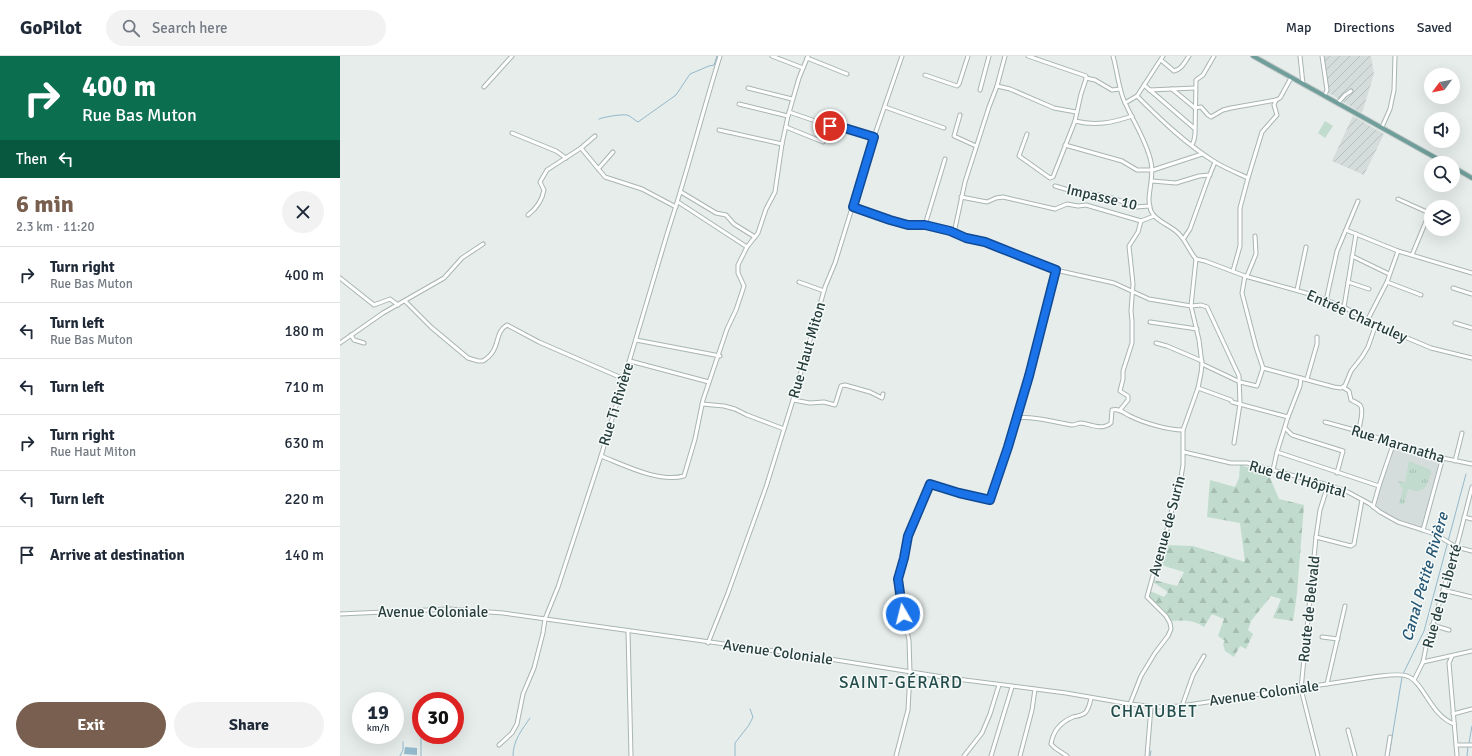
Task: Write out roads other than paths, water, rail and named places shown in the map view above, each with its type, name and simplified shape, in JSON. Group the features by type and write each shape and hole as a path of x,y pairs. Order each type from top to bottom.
{"main road":[{"path":"1253,56 1433,156"},
{"path":"1460,171 1472,178"}],"street":[{"path":"484,88 512,56"},
{"name":"Rue Ti Rivière","path":"499,745 512,733 517,724 523,694 534,668 545,619 558,587 601,456 681,192 720,56"},
{"path":"772,56 803,68"},
{"name":"Rue Haut Miton","path":"708,643 758,510 793,400 824,291 902,56"},
{"path":"925,75 957,86 968,56"},
{"path":"980,90 990,56"},
{"path":"954,233 961,197 976,146 997,86 1005,56"},
{"path":"1028,56 1083,75 1086,78 1095,80 1112,90 1115,91 1120,89"},
{"path":"1113,56 1120,89 1125,103 1147,147 1153,170 1150,191 1150,206 1154,216 1171,226 1184,238 1192,255 1196,259"},
{"path":"1125,103 1137,96 1163,56"},
{"path":"1160,60 1174,71 1179,70 1189,56"},
{"path":"1192,145 1195,129 1196,80 1203,75 1214,56"},
{"path":"1300,56 1303,84"},
{"path":"1322,56 1327,90 1325,96"},
{"path":"1382,127 1390,109 1394,90 1395,56"},
{"path":"601,456 639,471 665,477 683,477 709,382 727,329 736,310 744,286 738,273 738,268 747,247 758,233 766,209 774,192 788,114 807,57 847,74"},
{"path":"1027,134 1019,156 1050,178 1053,177 1074,121 1086,78"},
{"path":"1172,89 1195,108 1201,107 1211,117 1223,110 1276,100 1280,98 1291,78"},
{"path":"1144,85 1195,129"},
{"path":"997,86 1010,89 1054,108 1076,112"},
{"path":"748,88 792,99"},
{"path":"1149,90 1195,88"},
{"path":"1345,95 1346,90"},
{"path":"1338,103 1351,91"},
{"path":"1137,96 1166,125 1202,154 1248,178"},
{"path":"1233,271 1240,246 1240,208 1262,132 1277,115 1274,104 1276,100"},
{"path":"739,104 788,114 830,126 838,126 874,137"},
{"path":"885,107 944,128"},
{"path":"960,115 954,136 976,146"},
{"path":"1074,121 1093,125 1132,116"},
{"path":"786,127 823,142"},
{"path":"719,130 782,144"},
{"path":"512,133 556,151 566,158"},
{"path":"528,215 538,208 544,190 540,182 547,170 581,148 595,136"},
{"path":"1066,145 1122,161 1137,170 1153,170 1202,154"},
{"path":"581,148 607,178 642,190 676,207"},
{"path":"598,169 613,152"},
{"path":"925,225 945,159"},
{"path":"1184,238 1190,229 1215,162"},
{"path":"1152,181 1176,183 1199,176 1210,175"},
{"name":"Impasse 10","path":"1055,186 1072,191 1081,191 1116,199 1135,207 1150,206"},
{"path":"681,192 716,213 726,215 734,224 755,237"},
{"path":"961,197 974,198 987,202 996,198 1004,197 1016,201 1032,202 1055,209 1067,204 1078,206 1086,205 1141,221 1154,216"},
{"path":"1398,199 1429,214 1412,255"},
{"path":"1326,301 1336,256 1358,201"},
{"path":"678,202 747,247"},
{"path":"853,207 908,225 925,225 966,238 985,242 1056,270 1114,284 1149,299 1191,306 1207,306 1239,376 1240,404 1234,442"},
{"path":"1120,410 1128,400 1128,396 1120,391 1123,371 1132,343 1133,284 1129,246 1138,232 1141,221"},
{"path":"1346,230 1398,251 1472,273"},
{"path":"1344,307 1356,234"},
{"path":"1156,343 1167,346 1240,382 1257,386 1263,368 1242,293 1246,276 1256,254 1256,236"},
{"path":"340,343 383,313 444,278 462,258 483,244"},
{"path":"1297,290 1306,247"},
{"path":"1367,321 1387,282 1398,251"},
{"path":"1352,256 1389,274"},
{"name":"Entrée Chartuley","path":"1196,259 1246,276 1313,295 1344,307 1367,321 1431,348 1472,358"},
{"name":"Avenue de Surin","path":"1130,704 1141,676 1155,653 1168,636 1171,629 1170,623 1166,616 1147,597 1154,572 1160,561 1170,516 1182,477 1184,452 1183,430 1198,388 1202,363 1197,330 1191,306 1196,259"},
{"path":"896,756 908,710 910,672 909,640 903,614 898,579 908,536 930,484 959,493 990,500 1038,342 1056,270"},
{"path":"340,278 374,305 390,298 398,304"},
{"path":"799,282 824,291"},
{"path":"1348,282 1369,289"},
{"path":"1387,282 1421,295"},
{"path":"1454,288 1472,294"},
{"path":"405,301 431,327 468,358 473,360 483,361 490,356 496,348 501,330 507,325 539,342 624,379"},
{"path":"1150,322 1197,330"},
{"path":"1263,368 1341,388 1345,385 1351,371 1368,347 1376,324"},
{"path":"1456,324 1472,328"},
{"path":"351,335 354,340 364,344"},
{"path":"1307,379 1317,344 1317,337"},
{"path":"636,340 719,356"},
{"path":"630,361 709,382"},
{"path":"1272,470 1288,417 1300,386 1301,378"},
{"path":"793,400 810,403 824,402 835,405 841,386 845,385 870,392 882,398 883,394"},
{"path":"1345,385 1344,388 1349,391 1351,400 1360,404 1362,407 1361,426 1358,431"},
{"path":"1198,388 1240,404 1288,417"},
{"path":"702,404 724,406 735,409 747,416 784,429"},
{"path":"1016,418 1026,417 1072,425 1080,423 1090,426 1104,426 1111,423 1112,410 1115,409 1137,419 1173,429 1183,430"},
{"name":"Rue Maranatha","path":"1325,422 1358,431 1387,441 1393,445 1428,455 1472,464"},
{"path":"1285,428 1292,435 1343,451 1337,472"},
{"path":"1455,460 1462,433"},
{"path":"1373,507 1393,445"},
{"name":"Rue de l'Hôpital","path":"1184,452 1231,463 1247,463 1328,485 1348,492 1389,518 1437,535 1456,547 1472,551"},
{"path":"1277,452 1379,486"},
{"path":"1423,530 1443,457"},
{"name":"Route de Belvald","path":"1318,756 1301,689 1316,537 1320,510 1328,485"},
{"name":"Rue de la Liberté","path":"1414,680 1423,662 1432,625 1456,547 1472,487"},
{"path":"1316,537 1351,546 1354,544 1362,500"},
{"path":"1464,517 1472,519"},
{"path":"1443,590 1472,597"},
{"path":"1327,684 1345,606"},
{"name":"Avenue Coloniale","path":"340,614 450,609 503,613 708,643 811,656 1151,707 1182,706 1373,677 1399,675 1414,680"},
{"path":"1432,625 1449,630"},
{"path":"628,631 631,756"},
{"path":"1322,637 1338,639"},
{"path":"1423,662 1472,651"},
{"path":"1182,706 1193,675 1204,656"},
{"path":"1452,656 1449,663 1457,756"},
{"path":"1414,680 1440,717 1447,722 1454,724"},
{"path":"964,756 982,733 999,685"},
{"path":"991,756 1012,687"},
{"path":"1020,756 1032,710 1035,689"},
{"path":"1067,756 1051,744 1052,737 1064,722 1085,713 1089,708 1091,698"},
{"path":"1147,756 1151,707"},
{"path":"1453,714 1472,709"},
{"path":"1348,730 1355,756"},
{"path":"1387,756 1390,737"},
{"path":"1456,745 1472,745"}],"water":[{"path":"405,747 417,748 417,755 404,754"}],"waterway":[{"path":"599,119 604,117 627,115 638,122 676,95 690,74 714,65 717,56"},
{"name":"Canal Petite Rivière","path":"1403,674 1424,631 1466,474"},
{"name":"Canal Petite Rivière","path":"1389,756 1402,677"},
{"path":"735,756 735,743 749,725 753,717 750,709"},
{"path":"513,756 516,740 530,718"},
{"path":"1469,743 1472,726"},
{"path":"400,756 403,750 403,744"},
{"path":"421,744 421,756"},
{"path":"1467,756 1468,746"},
{"path":"1150,756 1151,751"}],"district":[{"name":"SAINT-GÉRARD","path":"901,682"},
{"name":"CHATUBET","path":"1154,711"}]}
